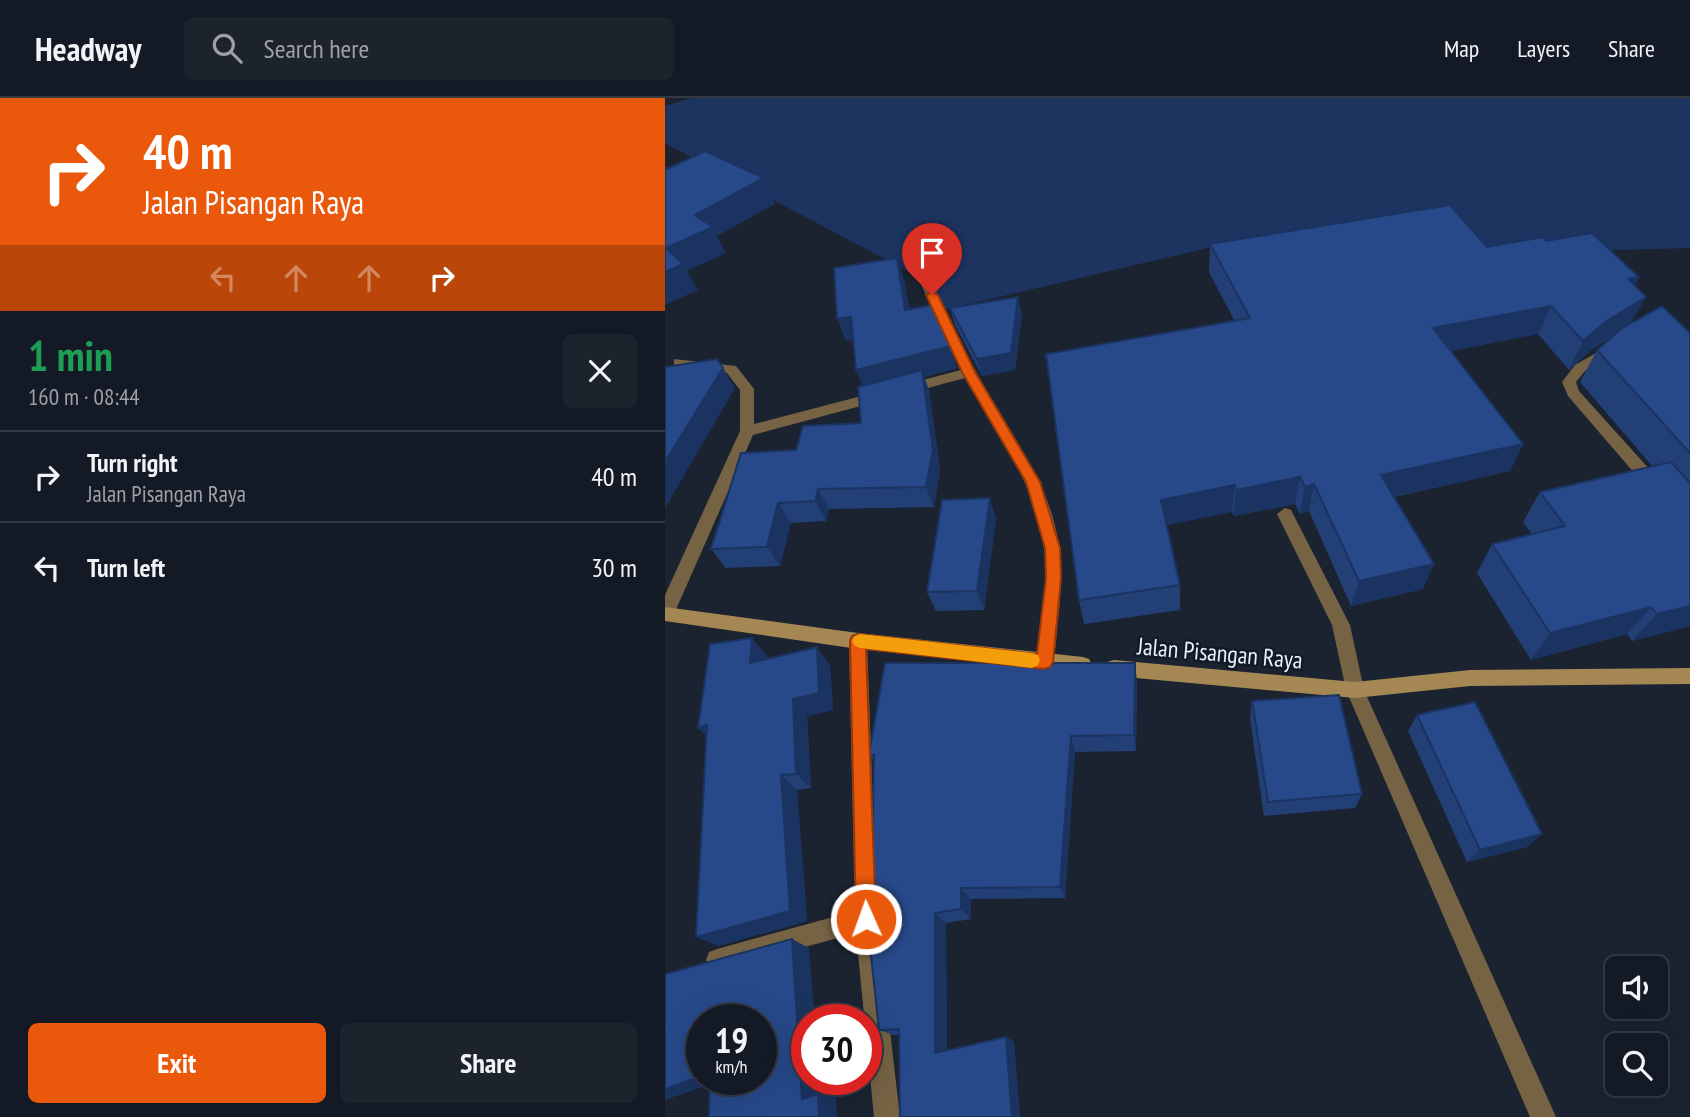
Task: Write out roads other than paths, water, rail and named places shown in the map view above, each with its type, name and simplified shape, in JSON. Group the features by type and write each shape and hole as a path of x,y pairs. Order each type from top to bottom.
{"street":[{"path":"925,280 969,372 1033,482 1044,513 1053,548 1053,578 1044,662"},
{"path":"1624,341 1580,368 1569,382 1573,393 1661,493"},
{"path":"665,614 747,431 747,389 731,369 679,362"},
{"path":"747,431 969,372"},
{"path":"1285,514 1341,625 1355,690 1543,1117"},
{"name":"Jalan Pisangan Raya","path":"665,614 858,641 1044,662 1355,690 1470,678 1690,676"},
{"path":"858,641 866,919 887,1117"},
{"path":"692,967 866,919"}]}
